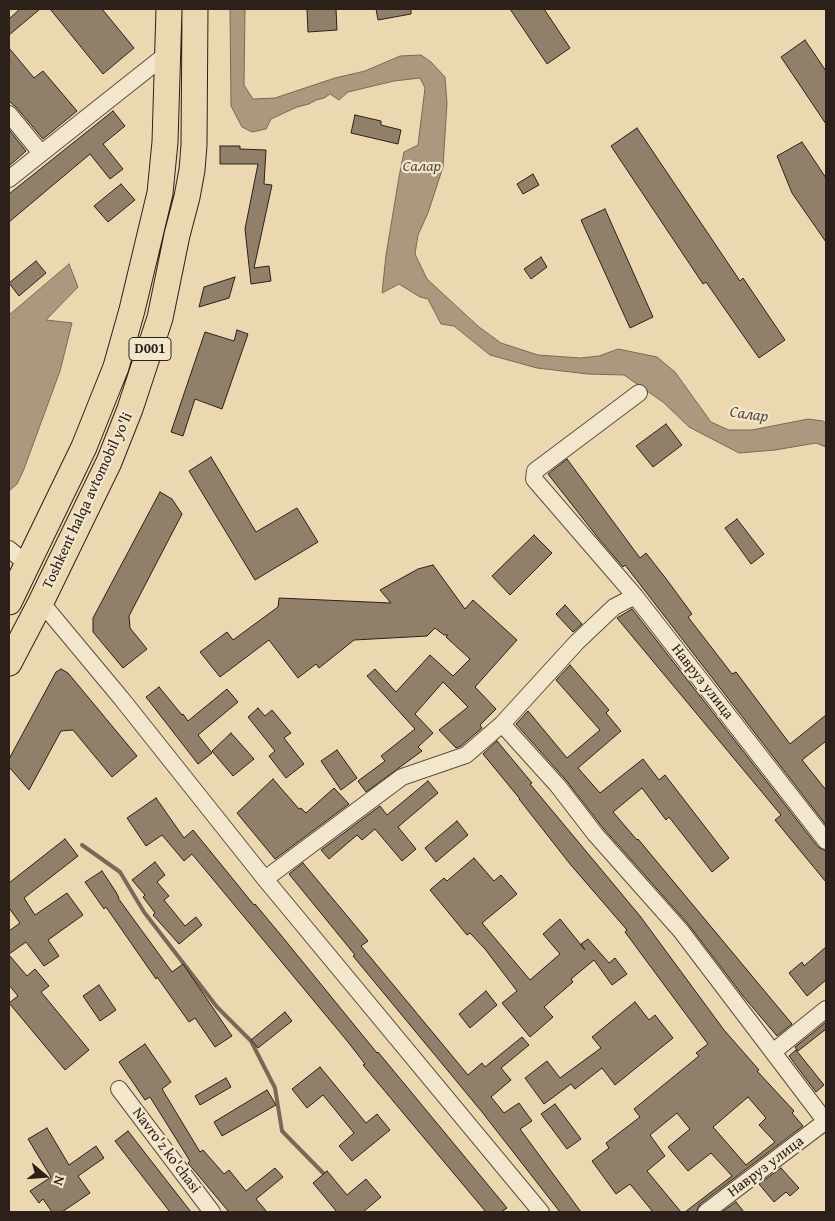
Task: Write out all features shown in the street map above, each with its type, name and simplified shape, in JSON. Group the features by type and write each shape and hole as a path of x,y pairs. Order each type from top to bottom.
{"highway":[{"name":"Toshkent halqa avtomobil yo'li","path":"9,602 84,447 116,366 139,284 150,229 160,193 165,142 169,9"},
{"name":"Toshkent halqa avtomobil yo'li","path":"9,663 42,602 109,462 141,377 160,318 177,235 188,198 194,145 195,9"},
{"path":"165,142 194,145"}],"street":[{"path":"9,179 168,53"},
{"path":"9,114 41,153"},
{"name":"Навруз улица","path":"639,393 535,471 534,479 635,596 826,841"},
{"path":"9,549 28,565"},
{"path":"265,879 402,777 466,755 502,724 577,642 614,607 635,596"},
{"path":"42,602 122,698 265,879 541,1212"},
{"path":"502,724 558,786 595,834 681,931 826,1122"},
{"path":"773,1052 826,1009"},
{"name":"Navro'z ko'chasi","path":"119,1089 212,1212"},
{"name":"Навруз улица","path":"706,1212 826,1122"}],"water":[{"name":"Салар","path":"230,9 245,9 244,85 253,99 275,98 335,78 365,71 400,56 421,55 431,62 445,77 447,103 443,167 428,213 418,235 415,254 427,279 479,327 501,343 538,355 580,358 599,356 618,349 657,357 675,372 711,422 729,430 752,430 808,419 823,421 826,423 826,447 816,443 775,450 739,453 689,427 663,402 624,375 588,374 537,368 490,355 454,326 441,324 428,299 420,297 399,284 382,293 386,255 404,152 418,145 425,88 420,78 394,81 348,92 339,100 330,94 271,119 266,129 252,132 242,127 231,106"},
{"path":"69,264 78,287 46,320 72,323 60,371 24,469 17,484 9,491 9,315"}],"building":[{"path":"20,9 40,9 9,35 9,19"},
{"path":"50,9 102,9 134,48 103,74"},
{"path":"307,9 336,9 337,30 308,32"},
{"path":"376,9 411,9 411,14 378,20"},
{"path":"510,9 544,9 570,48 547,64"},
{"path":"805,40 826,71 826,124 781,57"},
{"path":"9,48 34,78 43,71 77,111 43,139 9,101"},
{"path":"113,111 125,126 103,144 123,169 110,179 90,154 9,222 9,194"},
{"path":"355,115 381,121 381,125 401,130 398,144 351,133"},
{"path":"637,128 740,281 743,278 785,340 759,358 706,282 703,284 611,146"},
{"path":"9,132 26,151 9,166"},
{"path":"802,142 826,178 826,242 792,193 777,156"},
{"path":"220,146 240,146 240,149 266,150 264,184 272,185 254,268 269,266 271,281 251,284 245,229 258,164 220,164"},
{"path":"533,174 539,185 523,194 517,184"},
{"path":"121,184 135,200 108,222 94,206"},
{"path":"605,209 653,317 630,328 581,220"},
{"path":"541,257 547,267 531,279 524,269"},
{"path":"36,261 46,273 19,296 9,283"},
{"path":"235,277 229,298 199,307 204,287"},
{"path":"237,330 248,334 222,409 195,399 183,436 171,432 205,332 234,341"},
{"path":"666,424 682,445 653,467 636,446"},
{"path":"211,457 256,532 297,508 318,542 255,580 189,471"},
{"path":"567,459 640,558 646,553 692,614 688,617 732,674 736,672 790,744 826,715 826,741 802,760 826,790 826,825 625,565 623,567 599,539 548,474"},
{"path":"160,492 172,499 182,514 129,616 130,628 147,649 123,668 93,632 93,618"},
{"path":"737,519 764,554 751,564 725,528"},
{"path":"534,535 552,553 510,595 492,576"},
{"path":"433,565 465,609 473,600 517,640 475,687 496,709 480,725 482,728 456,748 439,730 468,707 443,682 415,714 433,733 418,747 422,751 366,792 358,781 385,761 381,756 415,729 367,676 375,669 396,692 430,655 453,676 470,659 446,637 448,635 444,635 435,628 427,636 354,640 319,668 316,664 298,678 269,640 220,677 200,652 227,632 233,640 278,607 279,598 391,603 380,590 418,569"},
{"path":"565,605 582,624 573,632 556,614"},
{"path":"632,609 818,847 826,851 826,882 775,820 781,815 617,618"},
{"path":"570,665 609,710 606,713 621,731 578,768 600,793 643,759 659,780 665,775 729,858 712,872 669,817 666,820 642,788 613,812 638,839 792,1024 777,1036 743,996 688,924 603,828 565,779 516,724 528,711 567,758 600,730 556,680"},
{"path":"61,669 68,673 137,756 112,777 73,730 61,731 29,790 9,767 9,759 56,672"},
{"path":"159,687 188,721 227,689 238,702 198,735 212,753 198,764 146,697"},
{"path":"258,708 265,716 272,710 291,733 284,738 304,764 286,778 269,756 275,751 248,717"},
{"path":"231,733 254,759 233,776 212,751"},
{"path":"497,741 532,783 530,784 640,916 724,1030 759,1070 757,1071 794,1111 792,1113 803,1126 700,1204 696,1212 685,1212 732,1176 711,1153 688,1171 668,1147 690,1129 677,1113 650,1135 665,1156 647,1171 681,1212 653,1212 630,1184 616,1194 592,1161 609,1148 606,1143 640,1117 634,1109 699,1056 696,1053 708,1044 625,932 627,930 570,864 483,754","holes":["748,1097 766,1118 759,1125 775,1142 746,1165 713,1127"]},
{"path":"337,750 357,778 341,790 321,761"},
{"path":"273,779 299,809 301,808 306,813 334,788 349,804 275,859 237,813"},
{"path":"428,781 438,793 398,827 416,849 402,861 375,829 362,840 357,835 329,859 321,850 380,806 387,815"},
{"path":"156,798 184,838 193,830 507,1208 501,1212 486,1212 363,1065 365,1064 348,1042 192,854 184,861 162,835 146,846 127,818"},
{"path":"457,821 468,835 436,862 425,848"},
{"path":"65,839 78,856 24,898 35,915 67,893 83,915 48,940 59,956 44,966 26,942 9,954 9,931 20,923 9,908 9,883"},
{"path":"474,858 494,881 501,875 517,894 482,923 530,980 560,954 543,934 560,919 585,950 581,944 588,939 609,963 615,958 627,974 612,985 594,960 571,979 573,982 544,1007 553,1017 530,1037 502,1003 517,991 485,949 470,933 467,935 430,890 444,878 447,881"},
{"path":"155,862 165,875 157,882 169,896 164,900 185,926 196,917 202,925 179,944 153,915 155,913 143,897 145,895 132,880"},
{"path":"303,863 368,941 361,946 468,1075 482,1063 485,1067 522,1037 529,1045 501,1068 511,1080 491,1097 504,1113 519,1103 532,1121 520,1129 581,1212 560,1212 482,1112 353,956 355,955 289,874"},
{"path":"102,871 118,898 172,972 183,964 232,1036 215,1047 195,1018 189,1022 157,977 156,979 106,907 104,909 85,882"},
{"path":"826,947 826,980 807,996 789,973 802,962 804,966"},
{"path":"9,955 27,976 35,969 49,986 41,992 89,1050 65,1070 9,1003 18,996 9,985"},
{"path":"99,985 116,1010 100,1021 83,996"},
{"path":"486,991 497,1005 470,1028 459,1014"},
{"path":"635,1002 649,1020 655,1015 673,1038 615,1085 602,1068 575,1089 571,1084 544,1104 525,1078 547,1061 560,1078 601,1048 592,1037"},
{"path":"285,1012 292,1021 258,1048 251,1040"},
{"path":"826,1022 826,1029 798,1051 795,1047"},
{"path":"145,1044 171,1082 162,1089 200,1152 203,1150 224,1174 229,1170 246,1191 275,1168 283,1177 256,1199 267,1212 229,1212 188,1163 190,1161 150,1097 145,1100 119,1062"},
{"path":"796,1050 824,1085 816,1092 789,1056"},
{"path":"320,1067 366,1123 377,1114 390,1130 352,1161 339,1146 354,1133 323,1095 307,1108 292,1089"},
{"path":"226,1078 231,1087 200,1105 195,1096"},
{"path":"267,1090 276,1105 222,1136 214,1122"},
{"path":"555,1104 581,1139 567,1149 541,1114"},
{"path":"47,1128 69,1165 96,1146 104,1158 78,1176 90,1193 62,1212 52,1212 43,1199 39,1203 30,1191 51,1177 28,1139"},
{"path":"128,1131 191,1212 170,1212 115,1141"},
{"path":"781,1168 799,1188 790,1196 786,1192 774,1202 759,1184"},
{"path":"327,1171 347,1195 366,1179 381,1197 363,1212 337,1212 313,1183"},
{"path":"736,1202 744,1212 722,1212"}],"waterway":[{"path":"82,845 120,872 144,912 217,1007 251,1041 275,1088 282,1131 327,1177"}]}
